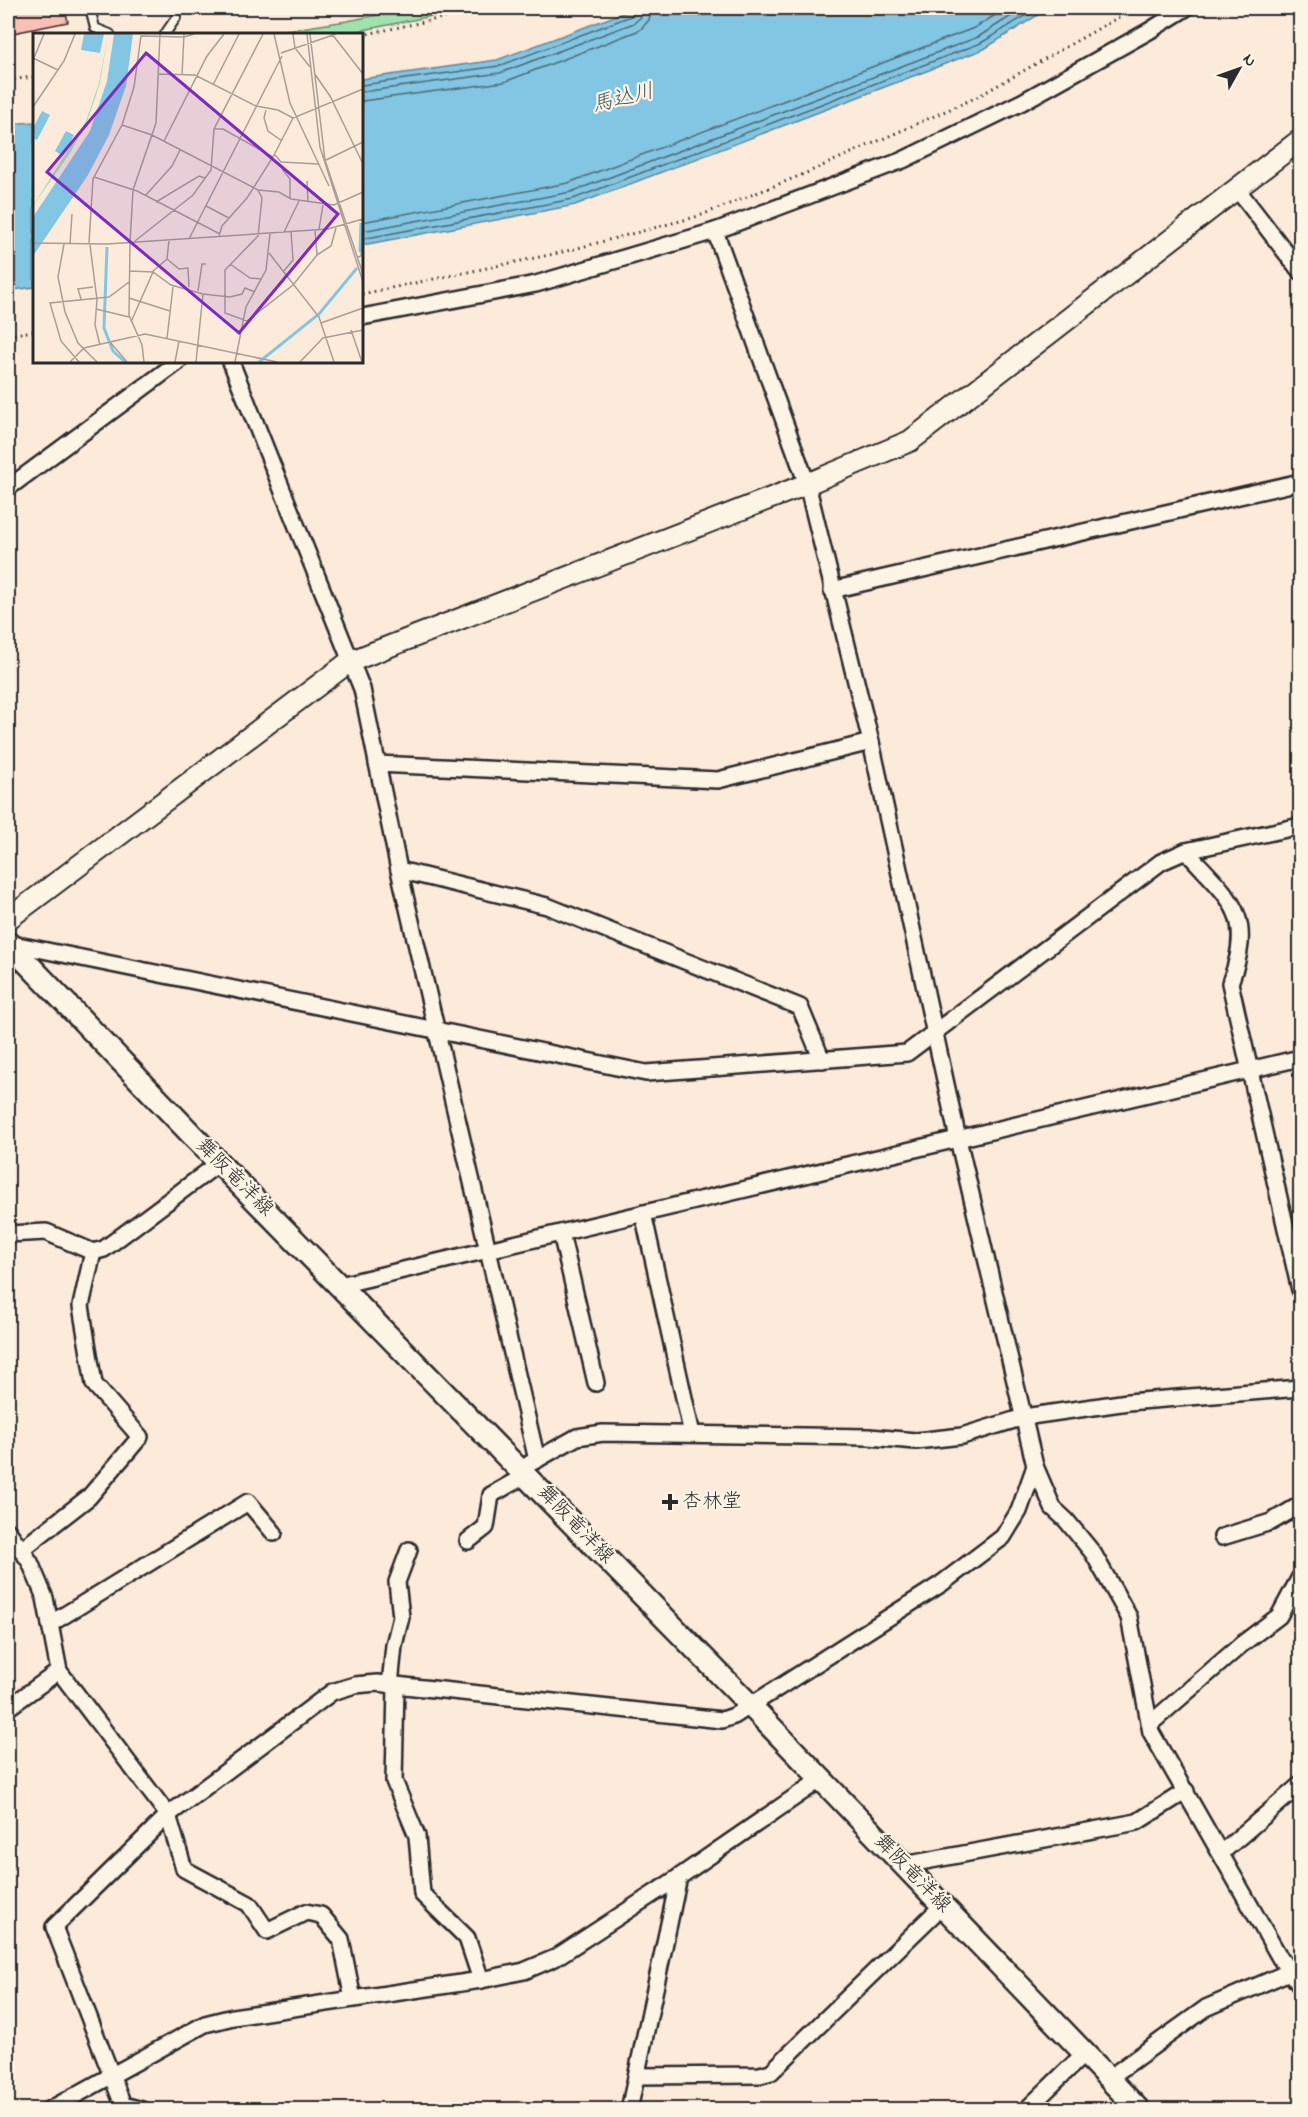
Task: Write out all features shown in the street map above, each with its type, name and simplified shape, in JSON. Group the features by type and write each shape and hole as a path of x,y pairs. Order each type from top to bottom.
{"main road":[{"name":"舞阪竜洋線","path":"8,943 219,1163 340,1285 528,1468 750,1705 1139,2109"}],"street":[{"path":"363,317 536,284 715,231 903,160 1022,102 1186,8"},
{"path":"8,919 349,662 807,484 910,441 1300,140"},
{"path":"1237,189 1300,271"},
{"path":"715,231 807,484 871,742 958,1139 1035,1466 1053,1508 1093,1553 1129,1617 1152,1732 1289,1972 1300,1986"},
{"path":"8,488 177,363"},
{"path":"231,363 349,662 362,689 399,870 488,1250 528,1468"},
{"path":"832,590 1300,482"},
{"path":"377,764 718,780 871,742"},
{"path":"8,943 646,1074 907,1053 1161,862 1186,851 1300,826"},
{"path":"1186,851 1224,893 1237,912 1241,939 1239,960 1230,983 1300,1290"},
{"path":"399,870 547,906 800,1007 822,1060"},
{"path":"340,1285 1300,1058"},
{"path":"8,1234 46,1232 93,1252 104,1250 219,1163"},
{"path":"643,1213 692,1434"},
{"path":"561,1233 597,1383"},
{"path":"21,1550 90,1497 140,1437 94,1384 81,1306 93,1252"},
{"path":"468,1541 486,1527 491,1495 577,1437 603,1433 692,1434 869,1437 916,1441 962,1436 1024,1417 1128,1402 1300,1388"},
{"path":"142,2109 123,2105 54,1927 168,1815 332,1692 356,1684 393,1685 722,1720 734,1716 941,1584 1003,1537 1019,1511 1035,1466"},
{"path":"50,1624 248,1502 274,1533"},
{"path":"1222,1537 1298,1513"},
{"path":"8,1531 30,1562 45,1598 59,1671 168,1815 184,1869 249,1904 267,1931 306,1912 321,1915 341,1939 353,1999"},
{"path":"409,1550 397,1582 401,1617 394,1645 394,1780 417,1836 422,1894 467,1938 481,1980"},
{"path":"1150,1724 1242,1644 1279,1616 1300,1577"},
{"path":"8,1708 59,1671"},
{"path":"49,2109 205,2024 233,2017 481,1980 524,1971 555,1958 679,1878 821,1779"},
{"path":"1221,1853 1300,1785"},
{"path":"904,1865 1137,1822 1186,1791"},
{"path":"629,2109 679,1878"},
{"path":"636,2076 760,2075 771,2072 942,1906"},
{"path":"1109,2078 1206,2008 1289,1972"},
{"path":"1026,2109 1085,2053"}],"lane":[{"path":"90,8 95,28 108,33"},
{"path":"166,33 176,18"}],"path":[{"path":"363,35 489,8"},
{"path":"363,294 559,253 699,216 804,174 977,98 1135,8"},
{"path":"8,80 33,77"},
{"path":"8,335 33,331"}],"green space":[{"path":"415,8 471,8 349,33 268,33"}],"water":[{"name":"馬込川","path":"636,8 1049,8 984,49 575,205 363,245 363,79 497,60"},
{"path":"33,122 33,287 8,291 8,124"}],"building":[{"path":"19,8 65,8 68,22 8,34 8,12 19,10"}],"place":[{"name":"杏林堂","path":"670,1502"}]}
